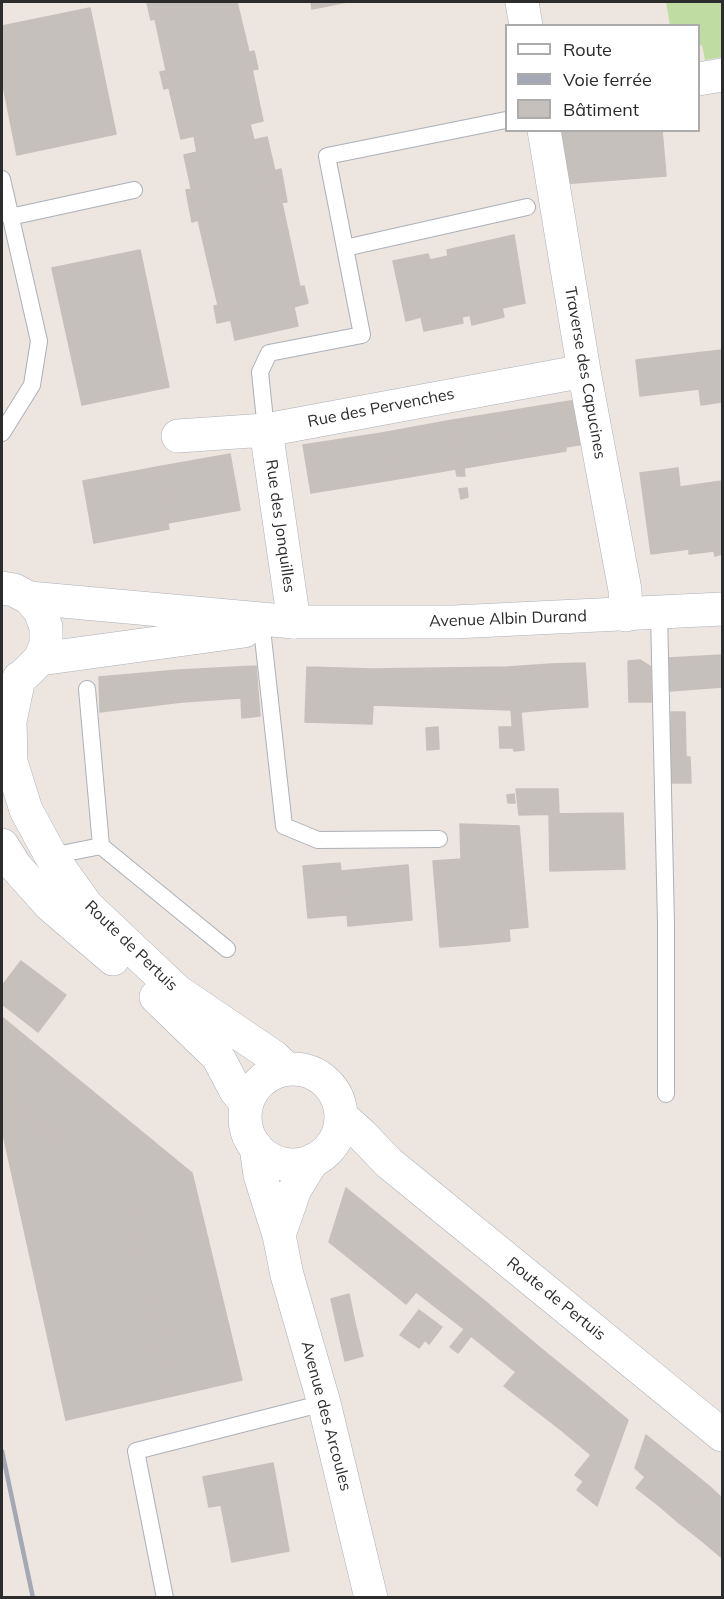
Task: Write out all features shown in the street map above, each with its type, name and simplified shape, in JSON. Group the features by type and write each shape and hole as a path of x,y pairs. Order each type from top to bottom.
{"street":[{"path":"522,2 526,24"},
{"path":"700,78 723,75"},
{"name":"Traverse des Capucines","path":"544,132 584,371 626,591 627,615"},
{"name":"Rue des Pervenches","path":"178,436 266,430 584,371"},
{"name":"Rue des Jonquilles","path":"266,430 294,622"},
{"name":"Avenue Albin Durand","path":"15,593 294,622 454,622 723,609"},
{"name":"Route de Pertuis","path":"15,593 40,611 46,627 46,644 20,673 10,721 11,762 26,810 51,856 87,906 177,991 287,1069"},
{"name":"Avenue Albin Durand","path":"20,673 294,622"},
{"name":"Route de Pertuis","path":"2,845 16,867 50,905 165,1004 218,1057 236,1091 246,1104"},
{"path":"279,1235 295,1189 316,1159 330,1146 338,1132 341,1116 338,1100 330,1086 318,1076 303,1070 287,1069 273,1072 261,1080 252,1091 246,1104 245,1119 248,1134 256,1147 267,1157 282,1163 298,1164 316,1159 350,1157 389,1163"},
{"name":"Route de Pertuis","path":"341,1116 389,1163 723,1435"},
{"name":"Avenue des Arcoules","path":"256,1147 260,1175 279,1235 287,1275 324,1403 371,1598"}],"lane":[{"path":"266,430 260,372 270,352 362,335 327,156 505,120"},
{"path":"2,179 39,341 32,385 2,433"},
{"path":"10,217 134,190"},
{"path":"345,248 527,207"},
{"path":"659,613 666,924 666,1094"},
{"path":"262,629 284,826 318,840 439,839"},
{"path":"87,689 101,846 227,949"},
{"path":"51,856 101,846"},
{"path":"165,1598 136,1451 324,1403"}],"green space":[{"path":"666,2 722,2 722,57 705,60 702,45 700,46 700,24 670,24"}],"building":[{"path":"160,2 163,17 151,20 147,3"},
{"path":"160,2 237,2 249,52 240,55 244,71 252,69 263,121 250,124 254,140 267,137 275,171 267,173 274,203 282,203 300,287 290,289 298,326 235,340 227,303 218,305 198,220 206,218 199,188 191,188 184,155 197,152 194,136 181,139 169,88 178,85 174,69 166,70 155,19 163,17"},
{"path":"311,2 347,2 312,9"},
{"path":"90,8 116,134 17,155 2,80 2,26"},
{"path":"254,51 258,69 244,71 240,55"},
{"path":"174,69 178,85 164,89 160,72"},
{"path":"552,132 662,132 666,176 561,184"},
{"path":"281,169 287,202 274,203 267,173"},
{"path":"199,188 206,218 192,222 186,190"},
{"path":"514,235 525,303 462,317 463,323 424,331 421,317 406,321 393,261 428,254 430,260 448,256 447,250"},
{"path":"140,250 169,387 82,405 52,268"},
{"path":"304,286 308,303 294,307 290,289"},
{"path":"227,303 231,320 217,323 214,306"},
{"path":"502,308 504,317 472,325 470,315"},
{"path":"722,350 722,402 701,405 699,389 640,396 636,360"},
{"path":"576,400 584,444 566,447 566,451 511,460 503,412"},
{"path":"503,412 511,460 464,468 465,476 457,476 447,421"},
{"path":"447,421 456,469 391,480 382,433"},
{"path":"382,433 391,480 311,493 303,445"},
{"path":"230,454 240,510 168,523 157,467"},
{"path":"157,467 169,529 94,543 83,481"},
{"path":"678,468 680,487 722,481 722,554 715,556 714,551 689,554 689,549 651,554 640,473"},
{"path":"467,488 468,497 461,499 459,489"},
{"path":"722,655 722,687 670,691 668,658"},
{"path":"640,660 651,667 651,702 629,702 628,661"},
{"path":"585,663 588,707 554,709 551,664"},
{"path":"551,664 554,709 521,712 524,750 514,751 508,667"},
{"path":"256,666 260,716 242,718 241,698 182,702 179,670"},
{"path":"307,667 372,669 508,667 511,710 373,705 372,724 305,722"},
{"path":"179,670 182,702 100,712 99,677"},
{"path":"671,712 685,712 686,756 671,757"},
{"path":"438,727 439,749 427,750 426,728"},
{"path":"499,727 512,727 513,748 500,748"},
{"path":"671,757 690,757 691,783 672,783"},
{"path":"516,789 558,789 559,814 519,815"},
{"path":"514,794 515,803 508,803 507,795"},
{"path":"623,813 625,869 550,871 549,814"},
{"path":"460,824 519,826 528,927 509,929 510,941 468,945 467,931 439,933 433,861 461,859"},
{"path":"340,863 341,871 408,865 412,920 348,926 345,892 331,894 333,916 308,918 303,866"},
{"path":"345,892 347,915 333,916 331,894"},
{"path":"467,931 468,945 440,947 439,933"},
{"path":"21,961 66,995 38,1032 2,1004 2,986"},
{"path":"2,1017 80,1081 42,1127 2,1094"},
{"path":"80,1081 192,1173 242,1380 177,1395 168,1360 163,1361 158,1342 165,1340 143,1248 138,1249 135,1237 140,1235 132,1202 122,1205 62,1157 69,1148 42,1127"},
{"path":"2,1094 69,1148 62,1157 122,1205 132,1202 140,1235 135,1237 138,1249 143,1248 165,1340 158,1342 163,1361 168,1360 177,1395 66,1420 2,1129"},
{"path":"346,1188 486,1302 464,1329 416,1292 406,1304 329,1242"},
{"path":"349,1294 355,1323 337,1326 331,1299"},
{"path":"486,1302 538,1346 527,1359 513,1347 502,1361 471,1336 458,1353 450,1347"},
{"path":"419,1310 442,1327 429,1344 425,1340 419,1348 400,1335"},
{"path":"355,1323 363,1356 345,1361 337,1326"},
{"path":"538,1346 592,1390 561,1430 504,1386 516,1372 502,1361 513,1347 527,1359"},
{"path":"592,1390 628,1420 601,1495 575,1475 591,1455 561,1430"},
{"path":"646,1435 687,1468 658,1505 636,1488 645,1477 635,1468"},
{"path":"273,1463 289,1551 232,1562 221,1505 209,1507 203,1477"},
{"path":"687,1468 709,1486 679,1523 658,1505"},
{"path":"583,1482 601,1495 597,1506 577,1490"},
{"path":"709,1486 722,1498 722,1516 702,1541 679,1523"},
{"path":"722,1516 722,1558 702,1541"}],"railway":[{"path":"2,1451 33,1598"}]}
